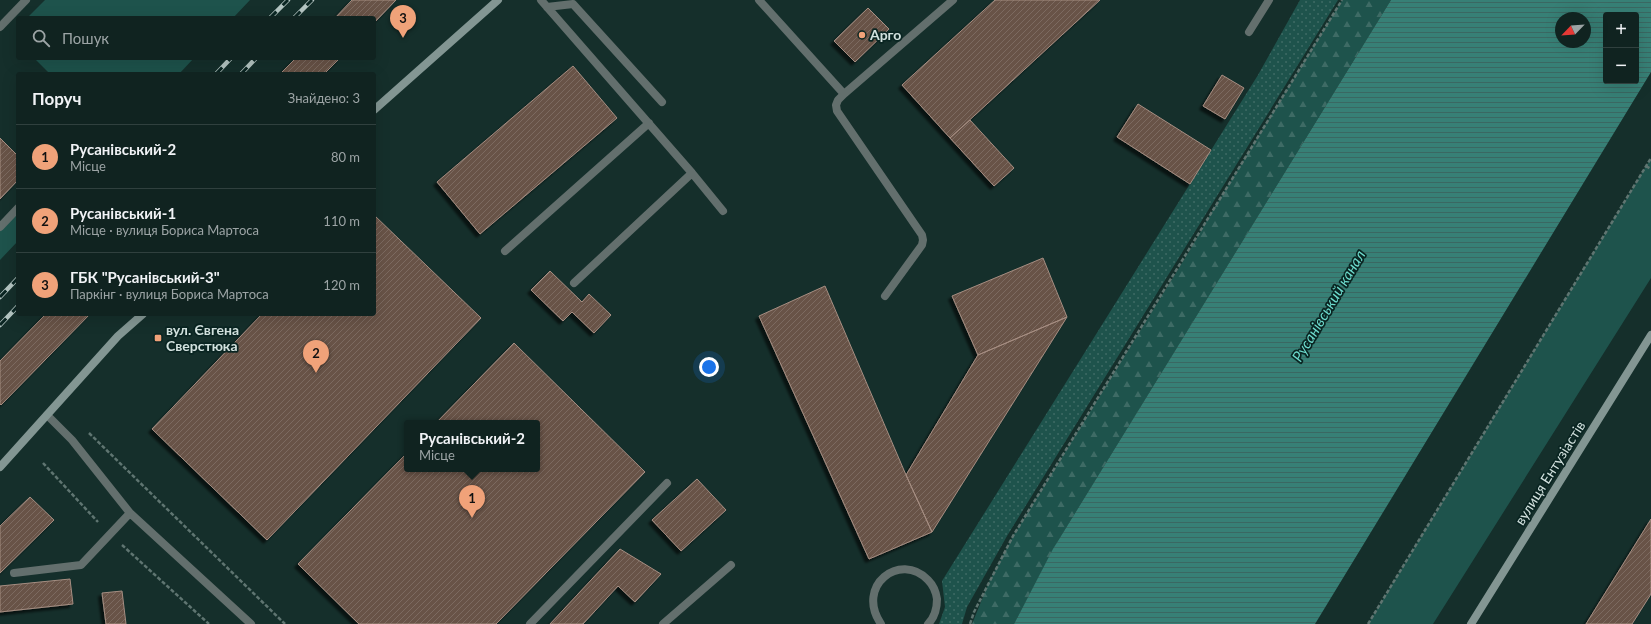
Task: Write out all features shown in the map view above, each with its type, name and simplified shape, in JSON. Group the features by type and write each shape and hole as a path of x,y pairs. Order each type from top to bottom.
{"main road":[{"path":"376,108 498,0"},
{"path":"0,467 118,336 141,316"},
{"name":"вулиця Ентузіастів","path":"1471,624 1651,335"}],"street":[{"path":"0,27 26,0"},
{"path":"541,0 649,123 723,211"},
{"path":"759,0 844,94"},
{"path":"885,296 922,245 922,235 837,111 836,106 838,100 844,94 953,0"},
{"path":"1249,32 1269,0"},
{"path":"547,7 573,4 662,102"},
{"path":"504,251 649,123"},
{"path":"574,282 692,173"},
{"path":"0,227 16,210"},
{"path":"47,415 72,440 130,513 251,624"},
{"path":"530,624 667,483"},
{"path":"14,573 81,565 130,513"},
{"path":"663,624 732,565"},
{"path":"881,624 875,616 872,604 874,593 879,582 887,574 899,570 911,570 923,575 931,583 936,594 937,607 932,620 928,624"}],"path":[{"path":"970,624 974,612 1013,536 1342,0"},
{"path":"1368,624 1651,158"},
{"path":"1646,166 1651,169"},
{"path":"86,429 285,624"}],"green space":[{"path":"45,0 250,0 235,16 29,16"},
{"path":"1300,0 1338,0 1007,536 967,607 962,624 939,624 945,607 942,581 1258,75"},
{"path":"1342,0 1391,0 1058,541 1014,624 972,624 989,582 1013,536 1190,250 1211,213"},
{"path":"36,60 192,60 181,72 48,72"},
{"path":"1651,158 1651,278 1433,624 1368,624"},
{"path":"16,214 16,243 0,260 0,231"}],"water":[{"name":"Русанівський канал","path":"1391,0 1651,0 1651,72 1315,624 1014,624 1053,549"}],"building":[{"path":"352,0 396,0 376,21 376,16 337,16"},
{"path":"995,0 1100,0 950,138 902,85"},
{"name":"Арго","path":"868,8 889,29 855,62 834,41"},
{"path":"294,60 338,60 326,72 282,72"},
{"path":"573,66 617,118 480,234 437,182"},
{"path":"1222,75 1244,88 1225,119 1203,106"},
{"path":"1138,104 1211,150 1190,184 1117,137"},
{"path":"970,120 1014,168 994,186 950,138"},
{"path":"0,138 16,154 16,182 0,199"},
{"path":"376,217 481,318 267,540 152,429 260,316 376,316"},
{"path":"1043,258 1067,317 978,355 952,296"},
{"path":"550,271 582,302 589,294 611,315 594,333 572,312 563,321 531,290"},
{"path":"825,286 932,532 869,559 759,316"},
{"path":"44,316 88,316 1,405 0,361"},
{"path":"1067,317 932,532 906,475 978,355"},
{"path":"514,343 645,472 496,624 359,624 298,564 404,456 404,472 540,472 540,420 439,420"},
{"path":"697,479 726,510 681,551 652,520"},
{"path":"30,497 54,520 0,573 0,526"},
{"path":"1651,519 1651,594 1632,624 1586,624"},
{"path":"620,549 661,574 635,602 618,586 583,624 550,624"},
{"path":"70,579 73,604 0,612 0,586"},
{"path":"122,591 126,624 106,624 102,593"}],"railway":[{"path":"272,16 288,0"},
{"path":"296,16 312,0"},
{"path":"218,72 229,60"},
{"path":"243,72 254,60"},
{"path":"0,297 16,280"},
{"path":"0,325 16,308"}],"place":[{"name":"Арго","path":"862,35"},
{"name":"ГБК \"Русанівський-3\"","path":"403,38"},
{"name":"вул. Євгена Сверстюка","path":"158,338"},
{"name":"Русанівський-1","path":"316,373"},
{"name":"Русанівський-2","path":"472,518"}]}
